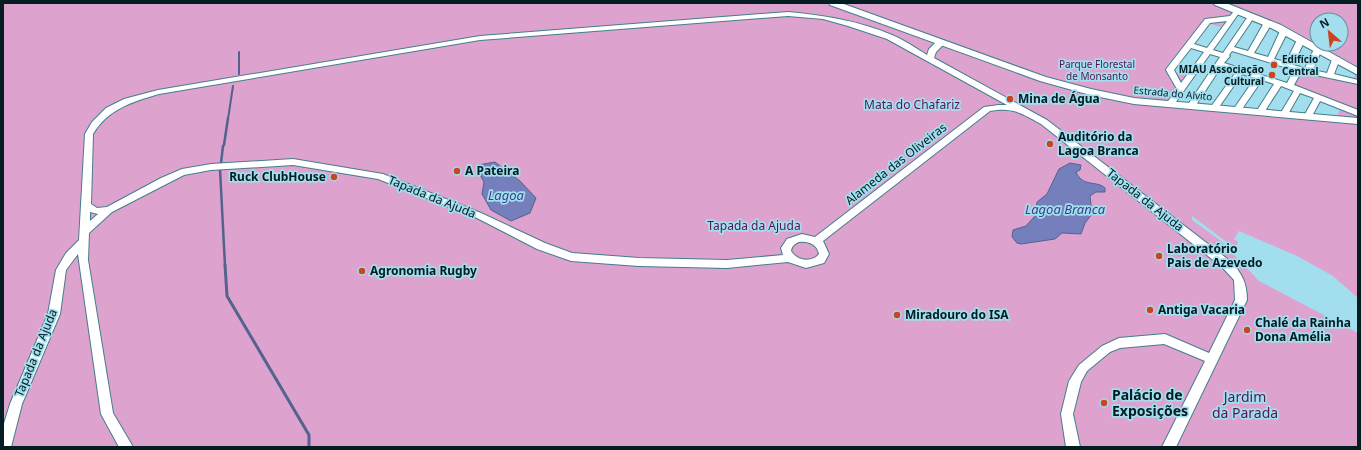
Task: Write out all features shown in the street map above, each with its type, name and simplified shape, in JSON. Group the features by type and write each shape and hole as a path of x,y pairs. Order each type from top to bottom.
{"main road":[{"path":"1218,3 1233,12 1251,16 1268,23 1309,44"},
{"path":"1323,52 1336,59 1356,76"}],"street":[{"name":"Estrada do Alvito","path":"833,3 1070,88 1119,98 1170,104 1358,121"},
{"path":"1181,90 1170,70 1208,21 1233,12"},
{"path":"1170,104 1210,51 1233,12"},
{"name":"Tapada da Ajuda","path":"86,206 89,134 93,126 104,114 118,105 135,98 165,91 480,38 788,14 822,17 851,24 890,37 914,50 931,55 982,89 1056,130 1226,264 1238,276 1242,285 1241,300 1169,447"},
{"path":"1191,106 1226,56 1251,16"},
{"path":"1250,54 1268,23"},
{"path":"1270,60 1284,31"},
{"path":"1288,66 1301,40"},
{"path":"931,55 941,42"},
{"path":"1190,45 1226,56"},
{"path":"1231,48 1298,69 1330,76 1356,76"},
{"path":"1308,71 1317,52"},
{"path":"1330,76 1336,59"},
{"path":"1220,64 1289,86 1341,108 1358,113"},
{"path":"1289,86 1298,69"},
{"path":"1214,108 1240,70"},
{"path":"1237,110 1260,77"},
{"path":"1260,112 1279,83"},
{"path":"982,89 987,109 999,107 1017,108"},
{"path":"1284,114 1298,90"},
{"path":"1308,116 1318,98"},
{"path":"1336,118 1341,108"},
{"name":"Alameda das Oliveiras","path":"816,241 987,109"},
{"name":"Tapada da Ajuda","path":"4,447 16,404 54,314 61,270 70,256 84,237 110,210 164,180 182,172 210,168 293,162 380,176 478,215 541,246 570,257 639,262 727,264 790,258"},
{"path":"110,210 96,211 86,206 83,260 107,414 126,447"},
{"path":"802,238 816,241 823,250 824,254 820,260 808,264 798,263 790,258 786,248 793,240 802,238"},
{"path":"1074,447 1067,414 1075,381 1083,368 1106,349 1119,343 1165,339 1212,358"}],"green space":[{"name":"Tapada da Ajuda","path":"3,3 1358,3 1358,298 1333,276 1297,256 1239,231 1234,239 1238,242 1236,249 1192,216 1192,220 1221,241 1259,281 1358,333 1358,447 3,447","holes":["1234,9 1309,46 1309,12 1349,12 1349,52 1321,52 1356,72 1353,81 1298,69 1288,87 1340,109 1336,120 1166,104 1186,76 1169,71 1167,66 1204,22 1221,27"]}],"water":[{"name":"Lagoa","path":"495,162 520,181 536,198 530,213 511,221 491,210 482,194 484,182 477,170 478,165"},
{"name":"Lagoa Branca","path":"1070,163 1081,165 1080,170 1076,172 1082,180 1098,184 1105,188 1105,192 1096,192 1090,196 1092,214 1085,223 1081,234 1062,233 1055,239 1021,244 1017,243 1012,237 1013,230 1026,226 1035,216 1037,202 1047,194 1059,169"}],"waterway":[{"path":"239,52 239,74"},
{"path":"228,119 233,86"},
{"path":"224,145 228,118"},
{"path":"221,163 223,146"},
{"path":"220,169 225,266"},
{"path":"225,265 227,296 309,435 309,447"}],"place":[{"name":"Edifício Central","path":"1274,65"},
{"name":"MIAU Associação Cultural","path":"1272,75"},
{"name":"Mina de Água","path":"1010,99"},
{"name":"Auditório da Lagoa Branca","path":"1050,144"},
{"name":"A Pateira","path":"457,171"},
{"name":"Ruck ClubHouse","path":"334,177"},
{"name":"Laboratório Pais de Azevedo","path":"1159,256"},
{"name":"Agronomia Rugby","path":"362,271"},
{"name":"Antiga Vacaria","path":"1150,310"},
{"name":"Miradouro do ISA","path":"897,315"},
{"name":"Chalé da Rainha Dona Amélia","path":"1247,330"},
{"name":"Palácio de Exposições","path":"1104,403"}],"park label":[{"name":"Parque Florestal de Monsanto","path":"1097,70"},
{"name":"Mata do Chafariz","path":"912,105"},
{"name":"Jardim da Parada","path":"1245,406"}]}
